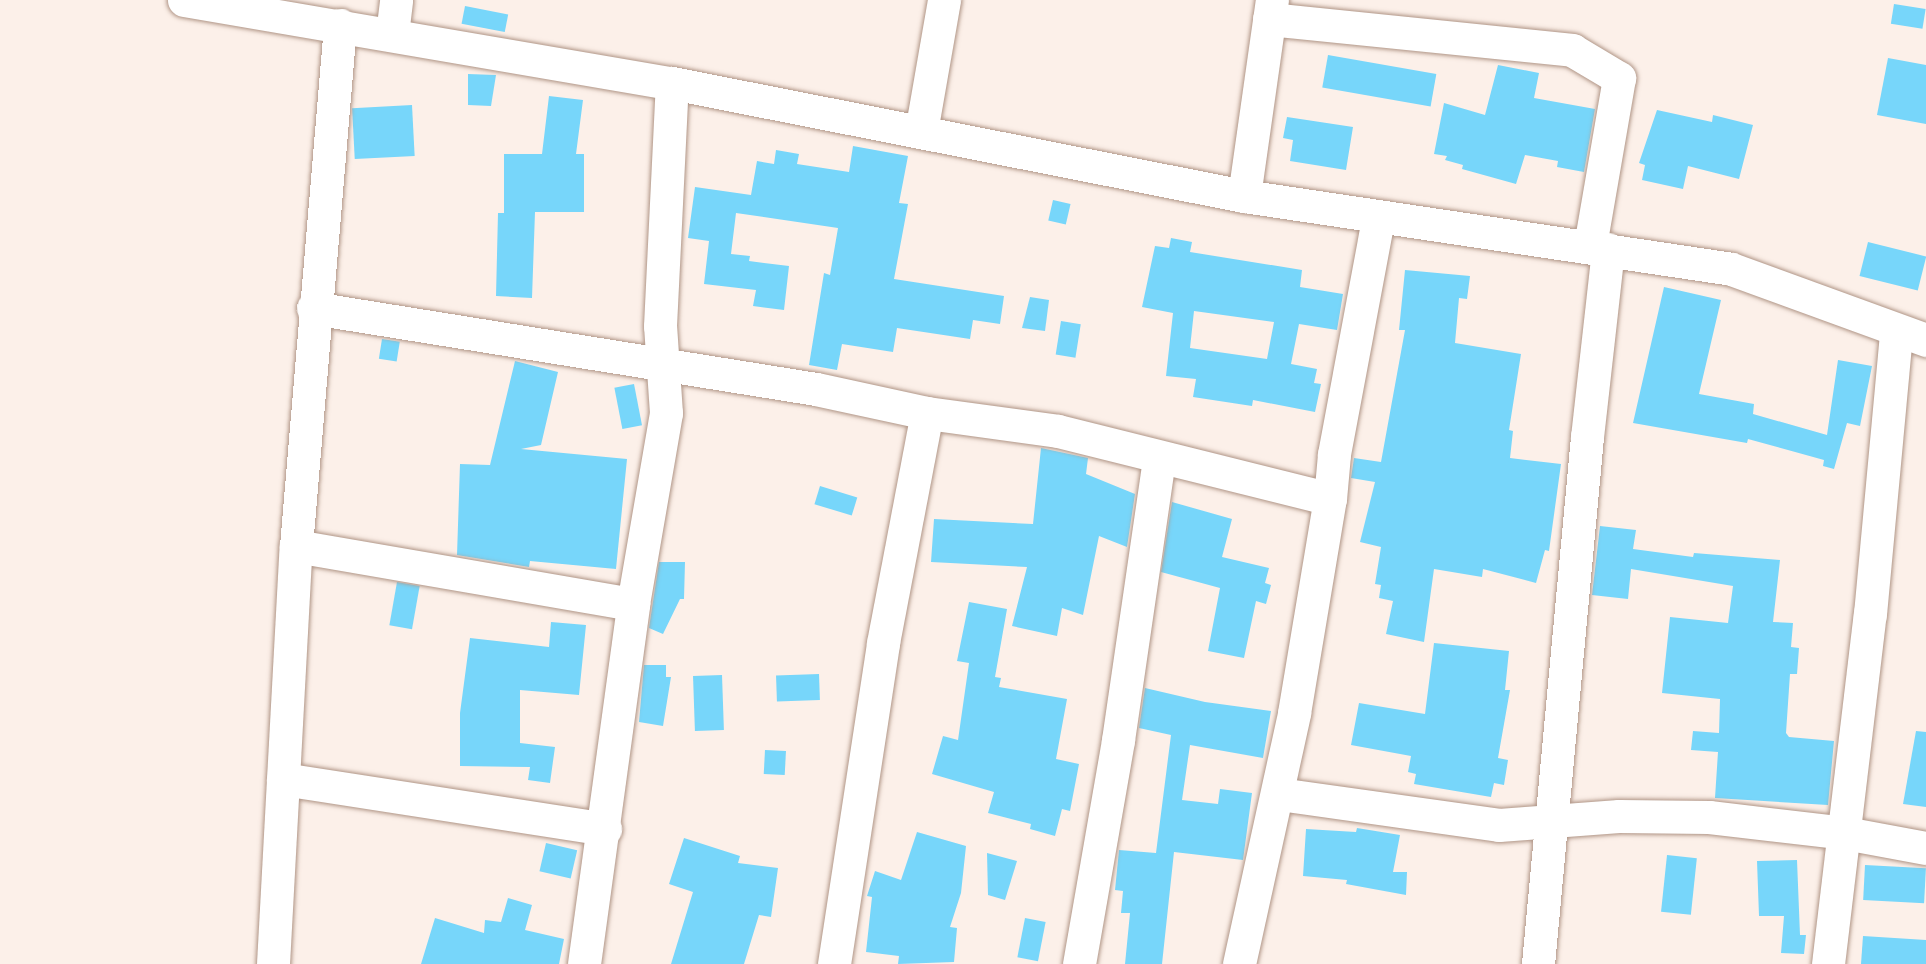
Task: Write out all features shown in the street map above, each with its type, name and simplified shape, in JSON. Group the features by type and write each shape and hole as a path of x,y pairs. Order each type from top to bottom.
{"street":[{"path":"184,0 672,83 1244,196 1377,218 1443,223 1731,269 1911,336 1828,964"},
{"path":"392,34 396,0"},
{"path":"921,132 944,0"},
{"path":"1244,196 1271,9 1572,50 1619,78 1599,247 1587,437 1538,964"},
{"path":"273,964 296,546 313,308 340,25"},
{"path":"584,964 605,829 605,792 633,604 664,423 661,282 672,83"},
{"path":"1239,964 1279,794 1330,499 1334,454 1377,218"},
{"path":"313,308 662,367 816,389 927,413 1058,431 1330,499"},
{"path":"834,964 883,643 927,413"},
{"path":"1079,964 1118,740 1159,458"},
{"path":"296,546 633,604"},
{"path":"283,779 605,829"},
{"path":"1279,794 1499,825 1618,816 1709,817 1845,833 1926,848"}],"building":[{"path":"1894,4 1926,9 1922,29 1891,24"},
{"path":"465,6 508,14 505,32 462,24"},
{"path":"1328,55 1436,74 1431,107 1322,87"},
{"path":"1888,58 1926,65 1926,124 1877,115"},
{"path":"1498,65 1539,73 1534,98 1595,109 1584,172 1557,167 1558,161 1525,155 1516,184 1462,169 1463,165 1445,160 1447,156 1434,154 1444,103 1485,115"},
{"path":"468,74 496,75 491,106 468,105"},
{"path":"549,96 583,100 576,154 584,154 584,212 535,212 532,298 496,296 498,213 504,213 504,154 542,154"},
{"path":"412,105 415,156 355,159 352,108"},
{"path":"1657,110 1712,122 1713,115 1753,125 1739,179 1688,166 1683,189 1642,180 1645,165 1639,163"},
{"path":"1287,117 1353,127 1346,170 1290,161 1293,140 1283,138"},
{"path":"853,146 908,156 899,203 908,204 894,279 1004,296 1000,324 973,320 970,339 897,328 893,352 842,344 837,370 809,365 824,273 830,275 838,228 736,213 731,254 750,256 749,261 789,266 784,310 753,306 756,290 704,284 709,241 688,238 695,187 751,195 757,161 774,164 776,150 799,154 797,164 849,172"},
{"path":"1053,200 1071,204 1066,225 1048,220"},
{"path":"1171,238 1192,242 1190,252 1302,270 1300,287 1343,294 1337,330 1299,324 1291,364 1317,369 1314,383 1321,384 1315,412 1253,400 1252,406 1193,397 1196,379 1166,376 1173,313 1142,307 1155,246 1169,248","holes":["1194,311 1274,322 1267,359 1190,348"]},
{"path":"1868,242 1926,256 1918,290 1860,276"},
{"path":"1405,270 1470,276 1467,299 1459,298 1455,343 1521,354 1509,430 1513,431 1510,458 1561,464 1549,551 1545,550 1536,583 1483,569 1482,577 1434,569 1424,642 1386,634 1393,601 1379,598 1381,585 1375,584 1381,547 1360,542 1375,482 1351,478 1354,458 1381,462 1405,330 1399,330"},
{"path":"1664,287 1721,300 1699,394 1754,404 1753,414 1827,435 1838,360 1872,366 1860,426 1847,423 1834,469 1823,466 1824,460 1748,439 1747,443 1633,423"},
{"path":"1030,297 1049,300 1045,331 1022,328"},
{"path":"1061,321 1081,324 1075,358 1056,355"},
{"path":"382,339 400,342 397,362 379,359"},
{"path":"515,361 558,372 541,445 521,449 627,459 616,569 530,561 529,567 457,555 460,464 490,465"},
{"path":"634,384 642,425 622,429 614,388"},
{"path":"1041,448 1088,458 1086,474 1135,494 1127,547 1099,536 1083,615 1062,608 1057,636 1012,626 1027,567 931,562 934,519 1033,524"},
{"path":"820,486 857,497 852,516 814,504"},
{"path":"1172,502 1232,519 1222,557 1269,568 1265,583 1271,585 1266,604 1256,601 1244,658 1208,651 1220,588 1161,572"},
{"path":"1600,526 1636,530 1633,549 1693,557 1694,553 1780,560 1773,622 1793,623 1791,647 1799,648 1797,674 1790,674 1786,733 1789,737 1834,741 1828,805 1715,798 1718,752 1691,750 1693,731 1719,733 1720,699 1662,693 1670,617 1728,623 1733,586 1631,569 1628,599 1592,595"},
{"path":"659,562 685,562 684,599 680,599 663,634 649,628"},
{"path":"397,582 420,586 412,629 389,625"},
{"path":"969,602 1007,609 995,677 1001,678 999,687 1067,699 1056,759 1079,764 1070,811 1062,809 1055,836 1030,829 1031,824 988,813 994,792 932,774 943,736 958,740 969,663 957,661"},
{"path":"551,622 586,625 579,695 520,690 520,743 555,747 550,783 528,780 530,767 460,766 460,713 470,638 549,647"},
{"path":"1434,643 1509,651 1505,690 1510,690 1498,758 1508,760 1504,785 1494,783 1491,797 1414,784 1416,774 1408,772 1411,756 1351,745 1359,703 1425,714"},
{"path":"644,665 666,665 666,677 671,677 663,726 639,722"},
{"path":"819,674 820,700 777,701 776,676"},
{"path":"722,675 724,730 695,731 693,676"},
{"path":"1145,688 1205,702 1271,711 1263,758 1190,745 1182,800 1218,804 1220,789 1252,793 1243,860 1174,852 1162,964 1125,964 1130,913 1121,913 1123,891 1115,890 1119,850 1156,853 1171,735 1139,728"},
{"path":"1916,731 1926,732 1926,807 1903,804"},
{"path":"765,750 786,751 785,775 764,774"},
{"path":"1357,828 1400,835 1393,872 1407,872 1406,895 1346,884 1347,880 1303,876 1306,829 1356,832"},
{"path":"917,832 966,846 961,893 950,927 957,928 954,962 898,964 899,956 866,952 872,897 867,896 875,871 901,880"},
{"path":"684,838 740,856 738,863 778,868 771,917 759,915 744,964 671,964 693,892 669,884"},
{"path":"546,843 577,850 571,878 539,871"},
{"path":"987,853 1017,861 1005,900 988,895"},
{"path":"1667,855 1697,858 1691,915 1661,912"},
{"path":"1797,860 1800,935 1806,935 1804,954 1781,953 1784,916 1759,916 1757,861"},
{"path":"1865,865 1926,868 1924,903 1863,900"},
{"path":"508,898 532,905 525,930 564,939 559,964 421,964 435,918 484,933 485,920 501,922"},
{"path":"1025,918 1046,922 1038,961 1017,957"},
{"path":"1863,936 1926,940 1926,964 1861,964"}]}
